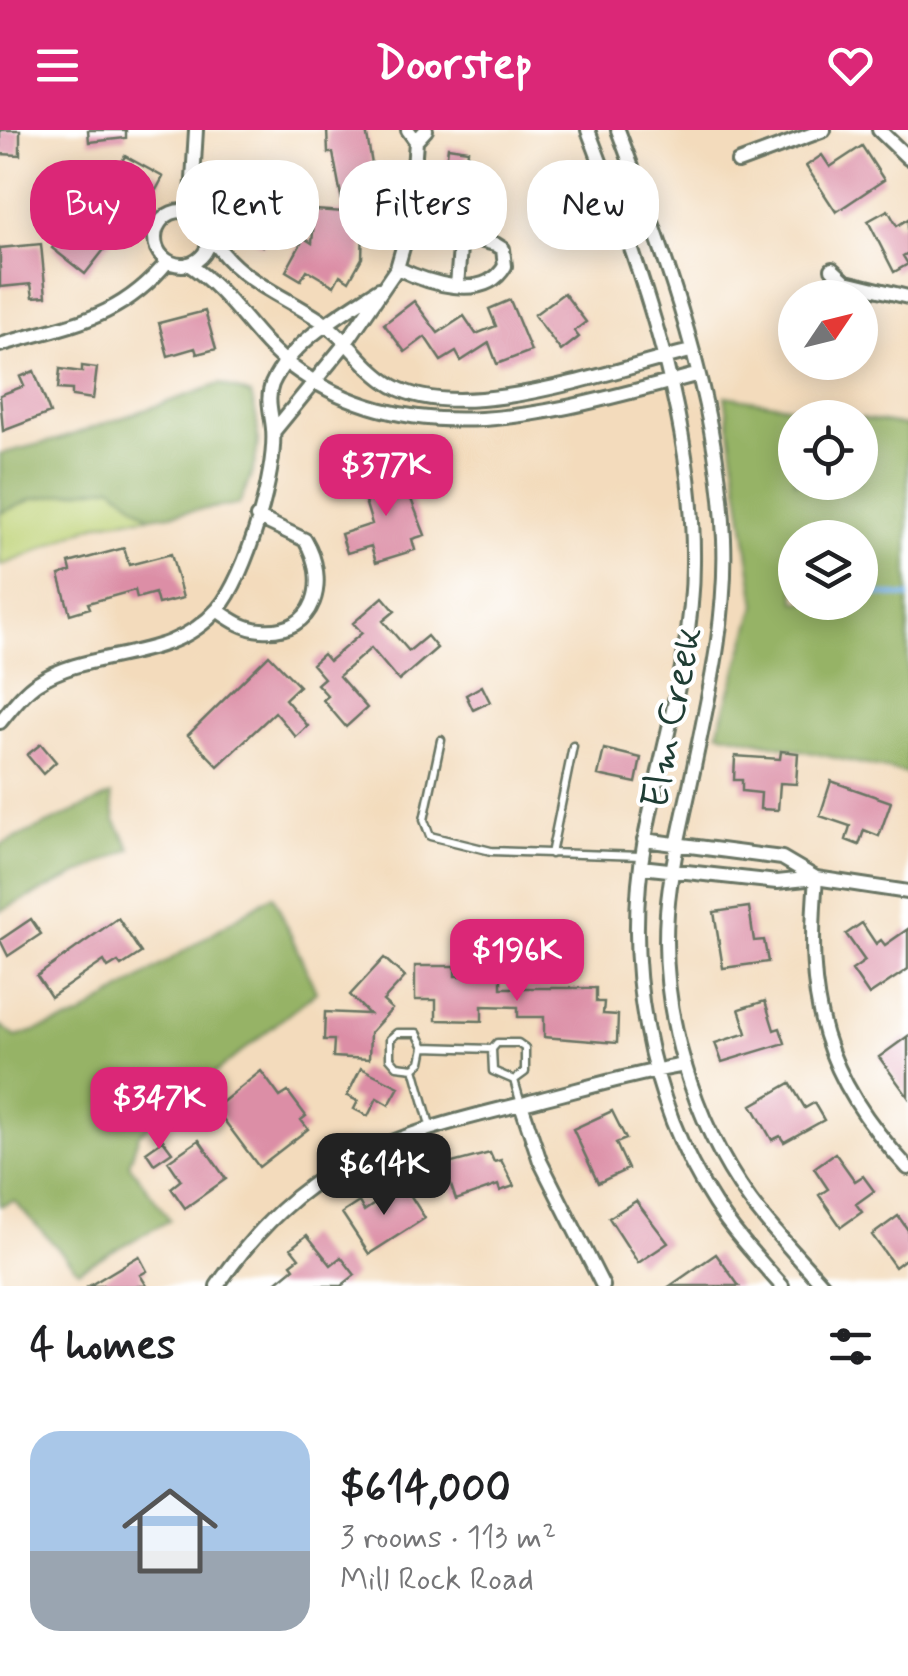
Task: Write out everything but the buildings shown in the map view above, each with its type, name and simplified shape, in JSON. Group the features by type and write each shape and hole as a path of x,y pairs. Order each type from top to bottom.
{"street":[{"path":"194,160 196,130"},
{"path":"412,136 426,130"},
{"name":"Elm Creek","path":"588,130 621,218 662,358 690,502 694,562 690,626 644,840 636,913 639,964 656,1069 670,1114 715,1204 782,1286"},
{"name":"Elm Creek","path":"618,130 673,280 720,489 724,541 722,611 667,915 669,974 685,1064 700,1109 749,1198 824,1286"},
{"path":"738,162 824,130"},
{"path":"878,130 908,158"},
{"path":"176,212 158,224 156,244 168,261 188,264 213,280 286,362 312,380 400,415 462,423 490,422 696,375"},
{"path":"188,264 205,250"},
{"path":"220,250 229,263 326,323 385,381 436,402 483,400 691,352"},
{"path":"274,430 345,344 397,268 402,250"},
{"path":"457,286 460,250"},
{"path":"397,268 425,282 457,286 491,280 505,266 503,250"},
{"path":"0,344 102,316 130,298 168,261"},
{"path":"832,269 846,282 908,297"},
{"path":"0,722 39,682 178,639 217,610 234,585 269,479 274,430 270,389 286,362 326,323 379,289"},
{"path":"217,610 258,630 276,630 307,612 317,596 320,577 305,540 256,517"},
{"path":"644,840 782,858 816,878"},
{"path":"741,878 744,852"},
{"path":"642,861 673,871 777,882 816,878 908,892"},
{"path":"816,878 810,944 820,1022 861,1112 908,1168"},
{"path":"217,1286 265,1225 315,1180 348,1160 430,1125 685,1064"},
{"path":"521,1104 540,1161 603,1286"}],"lane":[{"path":"441,740 424,820 430,836 491,852 642,861"},
{"path":"552,854 573,746"},
{"path":"396,1033 417,1033 424,1046 421,1062 414,1068 397,1066 390,1058 390,1038 396,1033"},
{"path":"497,1043 518,1043 525,1048 525,1072 514,1080 493,1071 492,1049 497,1043"},
{"path":"424,1046 492,1049"},
{"path":"414,1068 430,1125"},
{"path":"514,1080 521,1104"}],"green space":[{"path":"220,384 251,395 257,425 255,463 239,504 150,517 112,486 33,499 0,513 0,454 60,439"},
{"path":"725,396 778,405 778,500 878,500 878,421 908,426 908,774 718,732 756,605"},
{"path":"113,486 150,517 95,525 0,565 0,513 33,499"},
{"path":"111,795 115,820 131,849 0,911 0,845"},
{"path":"273,895 316,992 139,1134 129,1164 170,1220 78,1270 14,1201 0,1206 0,1025 16,1037 79,1017"}],"waterway":[{"path":"878,594 908,597"}]}
